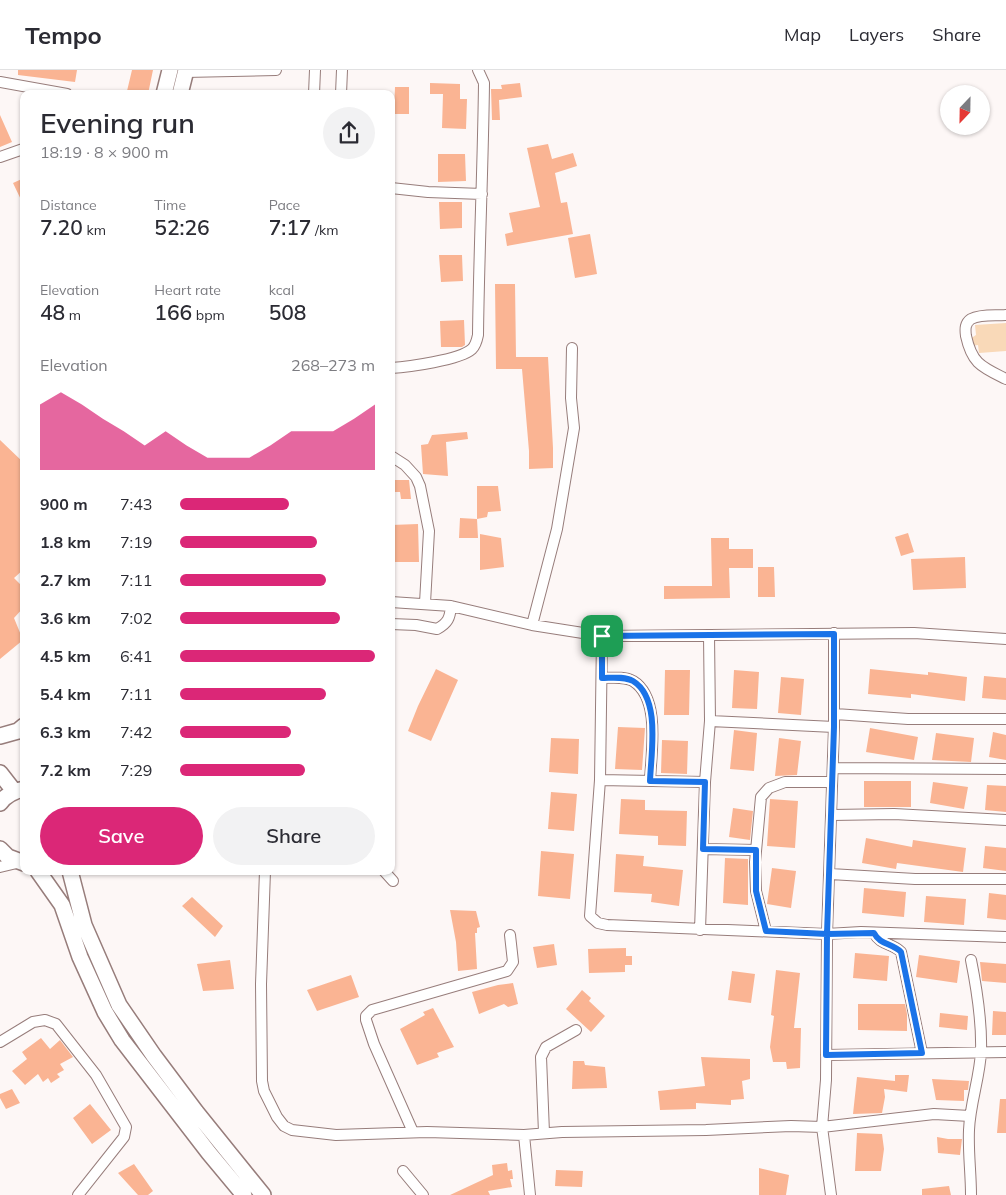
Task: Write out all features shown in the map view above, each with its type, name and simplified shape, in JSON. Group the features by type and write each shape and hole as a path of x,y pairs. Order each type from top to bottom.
{"street":[{"path":"165,90 170,70"},
{"path":"181,90 186,71 276,70"},
{"path":"314,90 315,70"},
{"path":"341,90 342,70"},
{"path":"395,368 447,358 470,351 475,345 478,335 484,83 478,70"},
{"path":"0,82 45,90"},
{"path":"0,157 20,150"},
{"path":"395,188 482,194"},
{"path":"1006,315 979,317 970,320 966,324 965,330 970,352 980,364 1006,379"},
{"path":"532,625 557,529 574,428 571,398 572,348"},
{"path":"395,459 405,465 416,477 420,486 429,531 425,603"},
{"path":"395,602 451,606 532,625 602,636 914,633 1006,639"},
{"path":"395,624 416,625 437,629 450,618 451,606"},
{"path":"831,1195 822,1127 826,1055 827,934 832,815 834,634"},
{"path":"602,636 600,780 590,916 598,924 700,930 827,934 874,933 1006,936"},
{"path":"700,930 705,782 710,720 709,636"},
{"path":"602,678 632,680 640,686 648,697 652,719 650,781"},
{"path":"834,714 908,719 1006,719"},
{"path":"710,720 834,727"},
{"path":"0,736 20,729"},
{"path":"833,768 1006,768"},
{"path":"0,773 19,790 4,798 0,803"},
{"path":"600,780 705,782"},
{"path":"766,931 756,891 756,850 761,796 769,788 785,782 832,782"},
{"path":"832,815 894,814 1006,820"},
{"path":"0,849 8,857 20,862"},
{"path":"703,849 756,850"},
{"path":"0,867 20,863"},
{"path":"830,874 916,879 1006,880"},
{"path":"41,875 62,905 80,958 105,1012 209,1152 244,1195"},
{"path":"71,875 84,924 119,1005 196,1112 263,1195"},
{"path":"264,875 261,984 262,1081 264,1091 277,1117 284,1126 292,1130 336,1135 413,1132 524,1135 791,1126 822,1127 934,1114 970,1116"},
{"path":"388,875 393,881"},
{"path":"874,933 881,942 896,947 901,952 922,1053"},
{"path":"413,1132 374,1044 366,1016 372,1010 507,971 513,962 510,936"},
{"path":"971,1195 970,1116 981,1052 980,1009 972,960"},
{"path":"0,1042 33,1022 45,1020 56,1024 96,1074 126,1127 124,1137 78,1195"},
{"path":"544,1134 540,1057 546,1047 576,1030"},
{"path":"826,1055 1006,1052"},
{"path":"524,1135 530,1195"},
{"path":"403,1171 423,1195"}],"shaded area":[{"path":"1006,323 1006,351 979,353 978,345 972,346 970,339 976,335 975,325"}],"building":[{"path":"18,70 77,70 75,82 18,75"},
{"path":"132,70 153,70 149,90 127,90"},
{"path":"430,83 460,84 460,99 467,99 466,129 442,128 443,94 430,94"},
{"path":"520,83 522,97 499,100 500,120 492,120 491,89 502,89 501,85"},
{"path":"395,87 409,87 409,114 395,114"},
{"path":"0,115 12,142 0,147"},
{"path":"548,144 552,159 573,153 577,166 555,173 561,203 567,202 573,234 507,246 505,234 513,232 509,213 540,207 527,148"},
{"path":"438,154 465,154 466,181 438,182"},
{"path":"20,180 20,198 13,183"},
{"path":"439,202 462,202 462,228 440,229"},
{"path":"590,234 597,274 575,278 568,238"},
{"path":"439,255 462,255 463,281 441,282"},
{"path":"495,284 515,284 516,357 548,357 553,468 529,469 522,369 496,369"},
{"path":"464,320 465,345 462,347 441,347 440,321"},
{"path":"467,432 468,439 446,442 448,476 423,474 421,445 428,444 432,435"},
{"path":"0,440 20,459 20,573 14,578 20,584 20,611 14,618 20,633 20,642 0,659"},
{"path":"395,480 409,480 411,499 401,499 400,492 395,492"},
{"path":"477,486 498,486 501,511 488,512 487,517 477,519"},
{"path":"460,518 477,519 478,538 459,538"},
{"path":"418,524 419,562 395,562 395,525"},
{"path":"908,533 914,552 901,556 895,537"},
{"path":"480,534 501,538 504,567 480,570"},
{"path":"711,538 729,538 729,549 753,549 753,568 729,568 730,598 664,599 664,586 712,586"},
{"path":"965,557 966,588 913,590 911,559"},
{"path":"758,567 774,567 775,597 758,597"},
{"path":"436,669 458,680 431,741 408,731"},
{"path":"870,669 928,675 928,672 967,677 965,701 911,694 911,698 868,694"},
{"path":"665,670 690,670 689,715 664,715"},
{"path":"734,670 759,672 757,709 732,708"},
{"path":"984,676 1006,678 1006,700 982,698"},
{"path":"781,677 804,679 801,715 778,713"},
{"path":"618,727 645,728 642,770 615,769"},
{"path":"870,728 918,737 914,760 866,752"},
{"path":"734,730 757,733 754,771 730,769"},
{"path":"993,732 1006,735 1006,760 989,757"},
{"path":"936,733 974,738 971,762 932,760"},
{"path":"551,738 579,739 578,774 549,772"},
{"path":"779,738 801,741 797,775 775,776"},
{"path":"662,740 688,741 687,774 661,773"},
{"path":"864,781 911,781 911,807 864,807"},
{"path":"933,782 968,787 964,809 930,803"},
{"path":"987,785 1006,786 1006,812 985,810"},
{"path":"551,792 577,794 574,831 548,829"},
{"path":"621,799 645,800 645,810 687,811 686,846 658,845 658,836 619,834"},
{"path":"770,799 798,801 795,848 767,846"},
{"path":"733,808 753,811 750,840 729,837"},
{"path":"866,838 912,847 913,840 966,848 963,872 897,863 896,869 862,863"},
{"path":"985,846 1006,848 1006,871 983,868"},
{"path":"541,851 574,854 570,899 538,896"},
{"path":"616,854 644,856 643,866 683,870 679,906 651,902 652,894 614,892"},
{"path":"725,858 748,859 748,905 723,903"},
{"path":"772,868 796,871 791,908 767,904"},
{"path":"864,888 906,892 904,917 862,913"},
{"path":"989,893 1006,895 1006,920 987,918"},
{"path":"926,896 966,899 964,925 924,922"},
{"path":"192,897 223,926 215,937 182,906"},
{"path":"450,910 476,911 480,927 477,928 477,933 475,933 477,969 458,971 456,942"},
{"path":"554,944 557,965 537,968 533,947"},
{"path":"626,948 626,956 632,956 632,965 625,965 625,972 589,973 588,949"},
{"path":"855,953 889,956 887,981 853,978"},
{"path":"919,955 960,961 957,983 916,977"},
{"path":"230,960 234,989 203,991 197,964"},
{"path":"980,962 1006,964 1006,983 982,981"},
{"path":"776,970 800,973 794,1028 801,1028 800,1068 787,1069 786,1062 773,1062 770,1047 774,1016 771,1015"},
{"path":"732,971 755,974 751,1003 728,1000"},
{"path":"351,975 359,997 317,1011 307,990"},
{"path":"513,983 518,1004 508,1007 504,1004 479,1014 472,992"},
{"path":"582,990 591,998 589,1001 605,1016 591,1032 566,1009"},
{"path":"858,1004 905,1004 907,1031 858,1030"},
{"path":"433,1008 454,1047 437,1053 439,1057 417,1065 400,1029 425,1015 423,1012"},
{"path":"993,1011 1006,1012 1006,1035 992,1035"},
{"path":"940,1013 968,1016 967,1030 939,1027"},
{"path":"41,1038 50,1049 60,1040 73,1057 60,1064 64,1070 57,1074 60,1077 51,1083 48,1078 43,1082 38,1074 25,1085 12,1071 27,1059 22,1052"},
{"path":"701,1057 750,1059 750,1079 742,1081 744,1099 731,1100 731,1105 696,1103 696,1109 660,1110 658,1091 705,1086"},
{"path":"573,1061 584,1061 585,1065 605,1067 607,1088 572,1089"},
{"path":"895,1075 909,1075 907,1092 884,1089 885,1097 882,1113 853,1114 857,1077 895,1081"},
{"path":"932,1079 969,1081 968,1090 964,1090 964,1101 936,1100"},
{"path":"12,1089 20,1103 6,1109 0,1094"},
{"path":"1000,1099 1006,1099 1006,1133 997,1133"},
{"path":"90,1104 111,1130 92,1144 73,1118"},
{"path":"857,1133 882,1134 884,1149 881,1171 855,1171"},
{"path":"937,1137 962,1139 960,1155 938,1153"},
{"path":"507,1163 508,1171 512,1170 513,1179 510,1179 512,1187 488,1191 490,1195 450,1195 493,1175 492,1165"},
{"path":"134,1164 153,1191 148,1195 138,1195 118,1173"},
{"path":"759,1168 789,1175 786,1195 759,1195"},
{"path":"556,1170 583,1171 582,1187 555,1186"},
{"path":"949,1186 951,1195 922,1195 922,1189"}],"route":[{"path":"602,636 602,678 632,680 640,686 648,697 652,719 650,781 705,782 703,849 756,850 756,891 766,931 827,934 826,1055 922,1053 901,952 896,947 881,942 874,933 827,934 834,727 834,634 602,636"}]}
